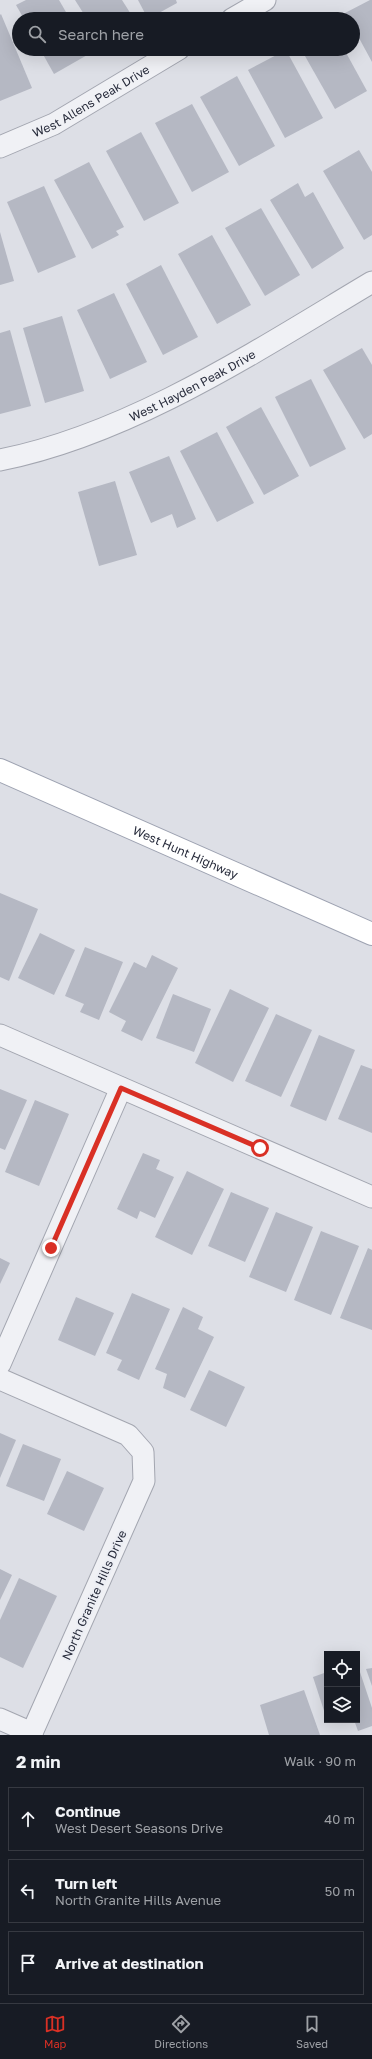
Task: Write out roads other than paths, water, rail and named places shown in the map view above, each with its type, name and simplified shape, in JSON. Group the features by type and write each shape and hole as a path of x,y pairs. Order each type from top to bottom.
{"main road":[{"name":"West Hunt Highway","path":"0,770 372,934"}],"street":[{"path":"244,12 265,0"},
{"name":"West Allens Peak Drive","path":"0,147 54,124 167,56"},
{"name":"West Hayden Peak Drive","path":"0,460 36,453 120,422 199,382 372,282"},
{"path":"0,1035 372,1197"},
{"path":"0,1364 121,1088"},
{"name":"North Granite Hills Drive","path":"0,1379 128,1435 143,1452 144,1482 31,1734"},
{"path":"0,1719 31,1734"}]}
